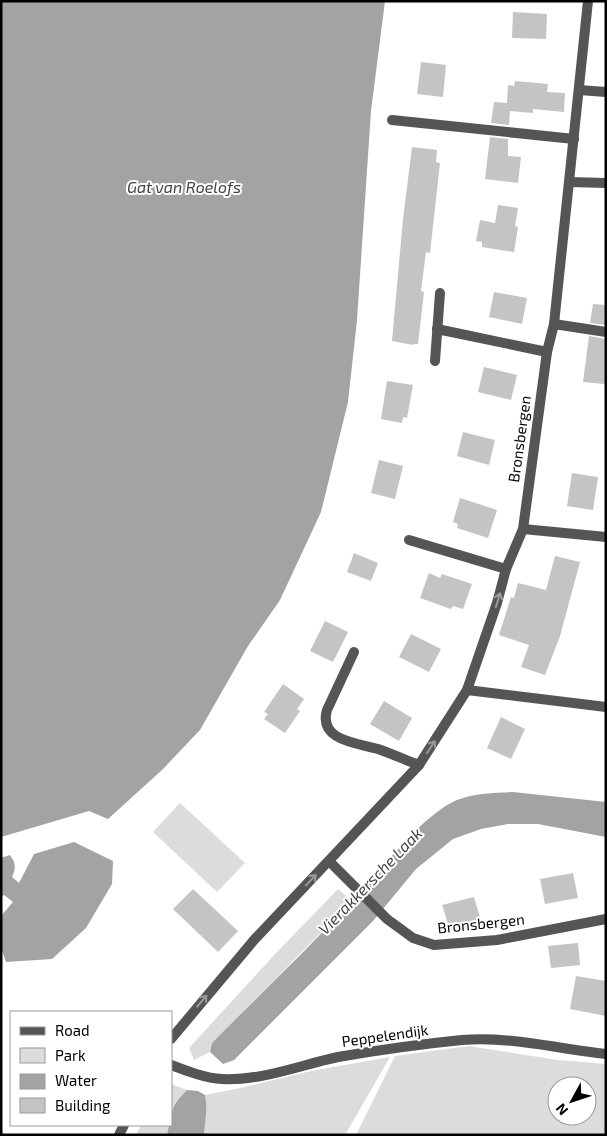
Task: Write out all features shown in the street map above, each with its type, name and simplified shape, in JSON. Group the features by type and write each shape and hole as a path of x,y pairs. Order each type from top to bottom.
{"street":[{"name":"Bronsbergen","path":"172,1038 254,940 419,765 467,690 497,603 506,569 523,529 547,352 554,324 588,1"},
{"path":"579,90 606,92"},
{"path":"392,120 574,139"},
{"path":"569,182 606,182"},
{"path":"435,361 440,293"},
{"path":"554,324 606,332"},
{"path":"437,329 547,352"},
{"path":"523,529 606,537"},
{"path":"409,540 506,569"},
{"path":"354,652 327,710 325,718 328,728 334,735 345,741 378,749 419,765"},
{"path":"467,690 606,707"},
{"name":"Bronsbergen","path":"329,861 387,919 413,938 434,945 497,940 606,919"},
{"name":"Peppelendijk","path":"172,1064 200,1075 240,1079 337,1058 403,1047 464,1040 522,1043 606,1054"}],"green space":[{"path":"180,803 245,863 217,892 153,832"},
{"path":"338,889 352,901 212,1043 210,1052 194,1060 189,1048 275,954"},
{"path":"469,1046 558,1060 606,1064 606,1135 356,1135 395,1056"},
{"path":"390,1057 345,1135 204,1135 205,1095 311,1071"},
{"path":"172,1084 187,1090 177,1100 172,1109"},
{"path":"140,1126 169,1126 167,1135 136,1135"}],"water":[{"name":"Gat van Roelofs","path":"1,1 385,1 371,111 357,320 348,402 321,512 280,600 248,646 200,730 162,770 108,819 89,811 1,837"},
{"path":"513,792 606,802 606,837 538,824 508,824 481,829 453,839 416,869 373,921 234,1060 223,1064 210,1052 212,1043 317,938 407,840 431,817 452,802 469,796"},
{"path":"74,842 113,861 112,884 86,928 52,959 6,962 1,948 1,916 13,902 4,895 1,897 1,858 10,855 15,866 12,877 19,883 34,854"},
{"path":"187,1090 198,1091 205,1095 204,1135 167,1135 169,1126 172,1126 174,1105"}],"building":[{"path":"513,12 547,14 546,39 512,38"},
{"path":"421,62 446,65 443,97 417,94"},
{"path":"515,81 548,84 547,92 565,93 564,112 533,109 533,113 510,111 509,125 491,123 494,102 507,103 508,85 514,86"},
{"path":"490,137 508,139 508,156 521,157 518,183 485,179"},
{"path":"412,147 437,150 436,162 440,163 430,253 426,252 421,291 424,292 418,344 413,345 392,341 403,219"},
{"path":"498,205 518,208 515,226 518,227 514,252 482,247 482,242 476,241 480,220 495,223"},
{"path":"494,292 527,298 522,324 489,317"},
{"path":"593,304 606,305 606,325 590,323"},
{"path":"589,336 606,339 606,379 604,384 583,382"},
{"path":"484,367 517,375 511,400 478,392"},
{"path":"387,381 413,385 407,418 403,417 402,423 381,419"},
{"path":"463,432 495,440 489,465 457,456"},
{"path":"379,460 403,466 395,499 371,493"},
{"path":"572,473 598,477 593,510 567,506"},
{"path":"460,498 497,510 488,538 457,528 458,524 453,522"},
{"path":"354,553 378,563 371,581 347,572"},
{"path":"555,556 580,562 560,636 545,675 521,667 529,645 499,635 511,597 514,598 518,583 546,590"},
{"path":"429,573 440,578 442,574 472,584 463,609 453,606 451,609 420,598"},
{"path":"325,621 348,632 333,662 310,651"},
{"path":"411,634 441,649 429,672 399,657"},
{"path":"283,684 304,699 297,709 300,711 285,733 264,719 268,714 264,712"},
{"path":"384,701 412,718 399,741 370,724"},
{"path":"501,717 525,729 511,759 487,748"},
{"path":"573,873 578,898 545,904 540,879"},
{"path":"193,889 238,931 218,952 173,909"},
{"path":"474,897 481,921 450,930 442,905"},
{"path":"578,943 580,965 551,968 548,946"},
{"path":"576,976 606,981 606,1016 570,1009"}],"water label":[{"name":"Vierakkersche Laak","path":"370,881"}]}
